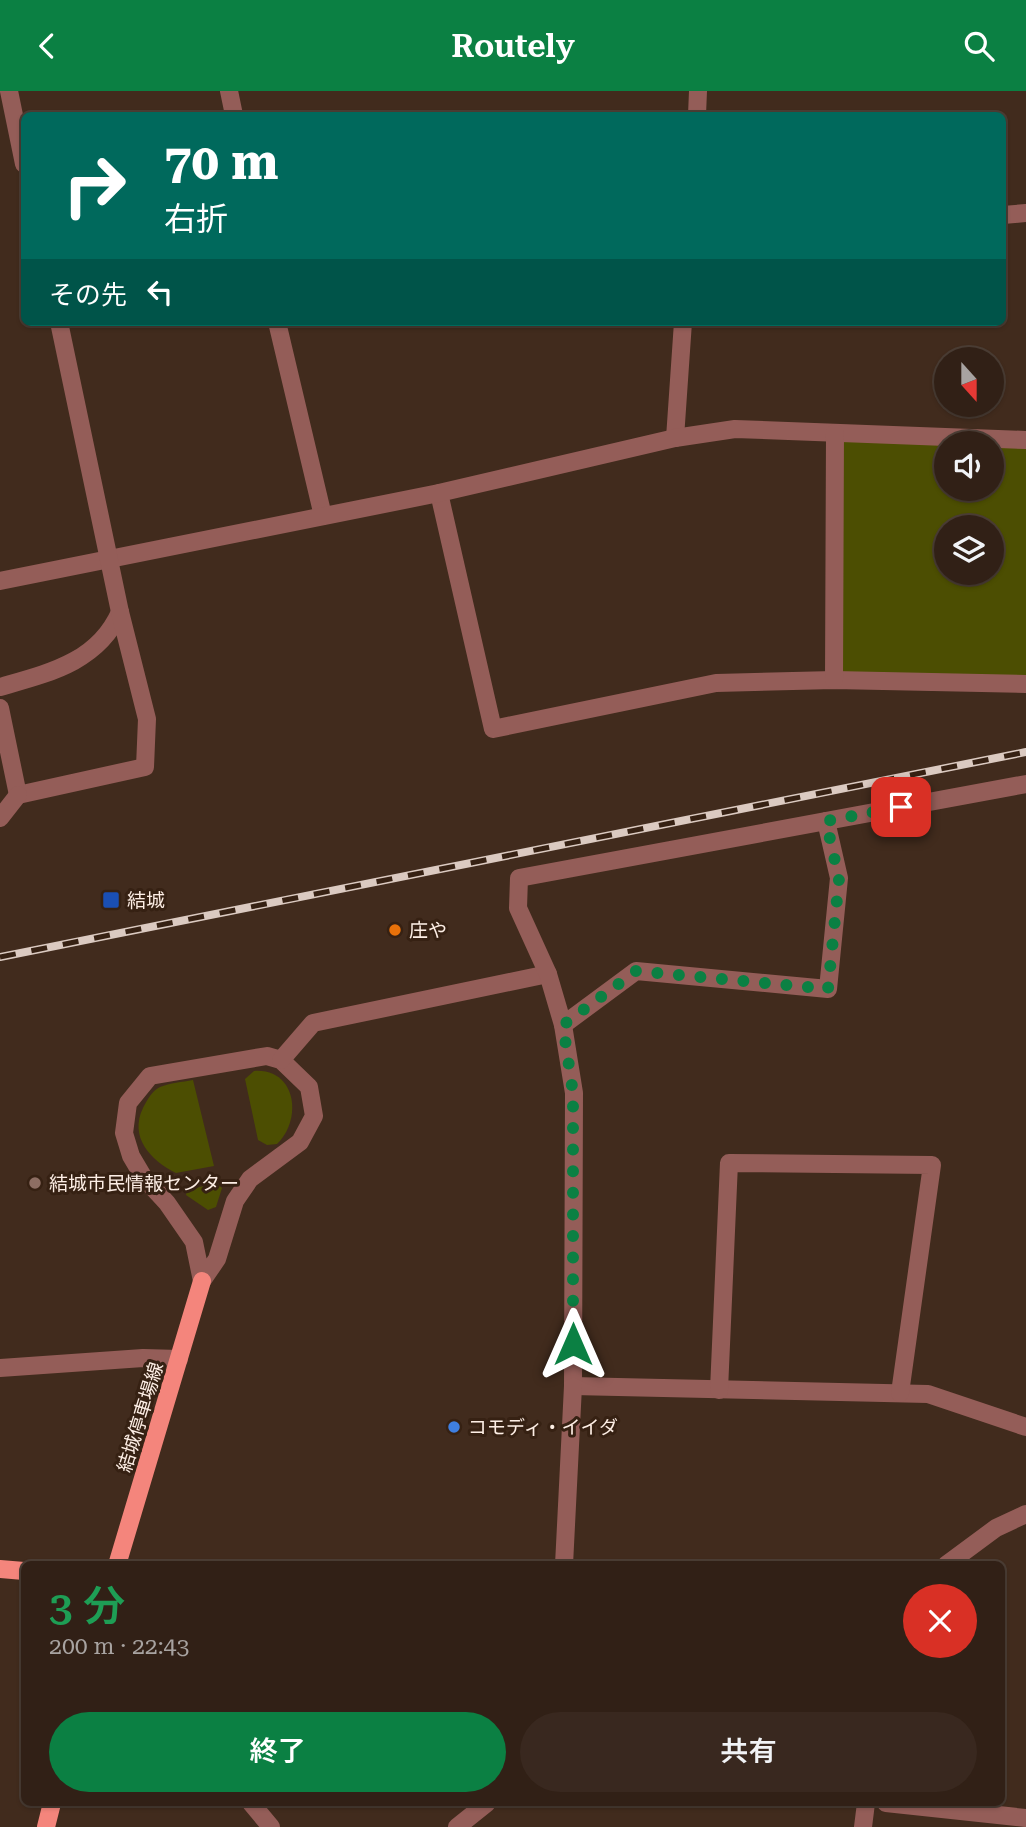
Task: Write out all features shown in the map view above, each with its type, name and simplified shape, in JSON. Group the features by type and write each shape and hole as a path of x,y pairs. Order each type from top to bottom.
{"main road":[{"name":"結城停車場線","path":"118,1561 202,1281"},
{"path":"0,1569 21,1571"},
{"path":"46,1827 51,1806"}],"street":[{"path":"9,91 21,149"},
{"path":"229,91 233,112"},
{"path":"697,112 698,91"},
{"path":"1006,215 1026,213"},
{"path":"0,818 18,795 145,767 147,719 120,612 60,326"},
{"path":"278,326 323,516"},
{"path":"675,437 683,326"},
{"path":"0,581 439,493 675,437 735,429 1026,440"},
{"path":"834,680 835,433"},
{"path":"439,493 493,729 716,683 834,680 1026,684"},
{"path":"0,687 48,674 86,655 111,634 120,612"},
{"path":"0,708 18,795"},
{"path":"564,1561 573,1386 573,1093 563,1025 548,974 518,908 519,878 1026,784"},
{"path":"563,1025 636,971 828,989 839,879 826,821"},
{"path":"281,1060 313,1023 548,974"},
{"path":"267,1056 281,1060 309,1087 314,1116 300,1142 250,1179 235,1201 217,1259 202,1281 194,1242 131,1156 124,1133 125,1110 150,1076 267,1056"},
{"path":"719,1390 729,1163 932,1165 900,1393"},
{"path":"0,1368 143,1358 179,1359"},
{"path":"573,1386 928,1394 1026,1427"},
{"path":"951,1561 996,1528 1026,1514"},
{"path":"254,1806 271,1827"},
{"path":"457,1827 483,1806"},
{"path":"863,1827 866,1806"},
{"path":"914,1806 1026,1818"}],"shaded area":[{"path":"844,433 934,436 934,501 1004,501 1004,439 1026,440 1026,684 834,680"},
{"path":"254,1071 268,1072 279,1078 287,1086 291,1097 290,1122 277,1144 267,1145 258,1140 245,1079"},
{"path":"193,1080 214,1166 176,1173 144,1147 140,1138 139,1119 146,1102 157,1089 168,1084"},
{"path":"217,1183 222,1188 216,1207 208,1210 186,1195 187,1190"}],"railway":[{"path":"0,957 1026,752"}],"place":[{"name":"結城","path":"111,900"},
{"name":"庄や","path":"395,930"},
{"name":"結城市民情報センター","path":"35,1183"},
{"name":"コモディ・イイダ","path":"454,1427"}],"route":[{"path":"573,1344 573,1093 563,1025 636,971 828,989 839,879 826,821 901,807"}]}
